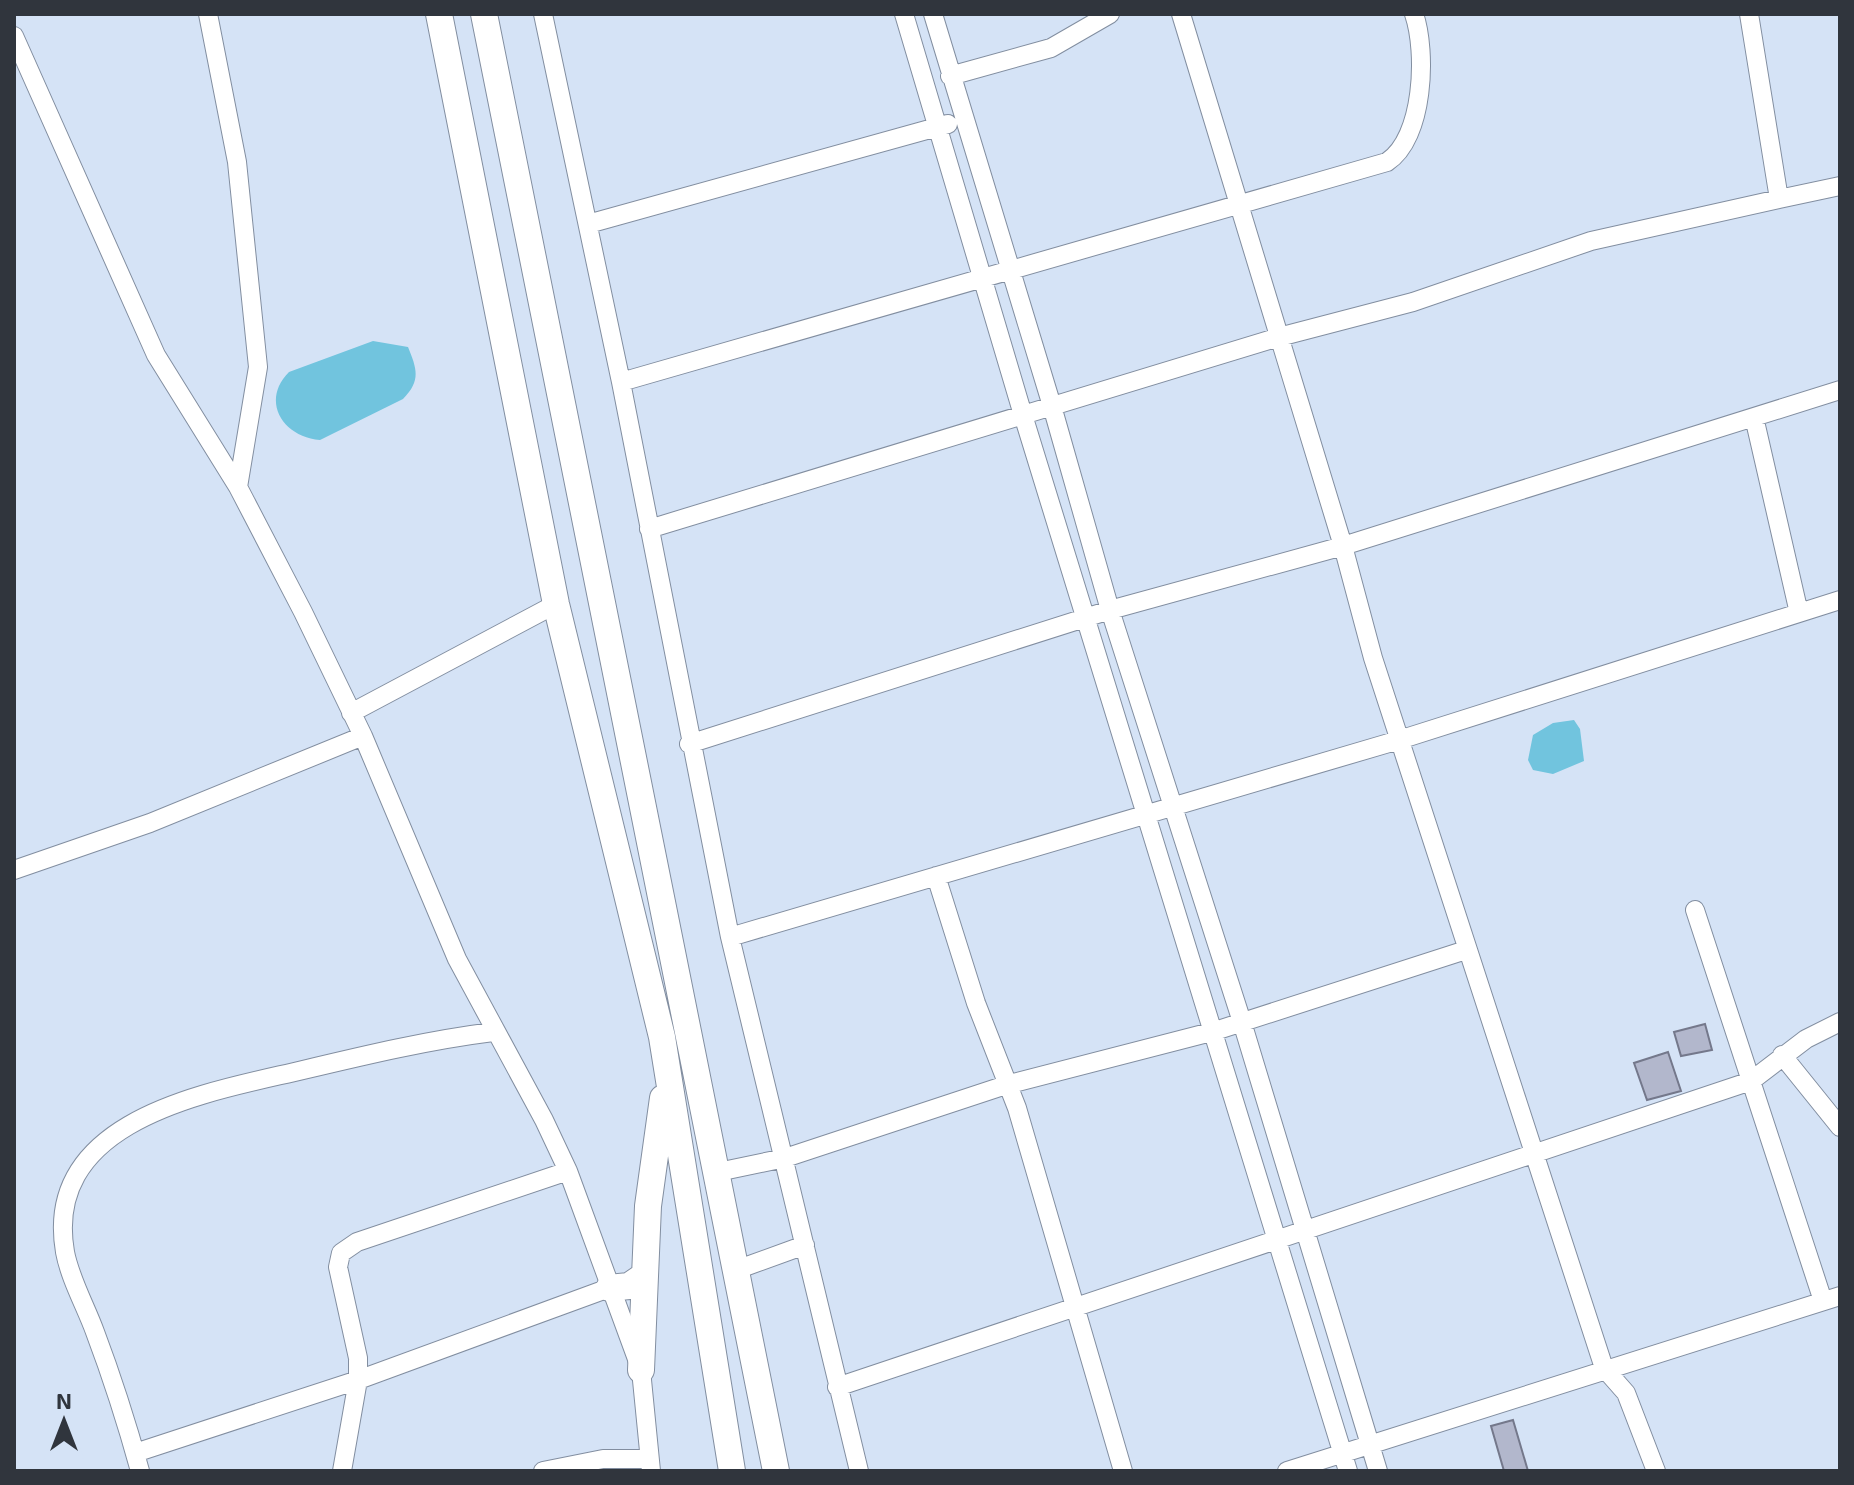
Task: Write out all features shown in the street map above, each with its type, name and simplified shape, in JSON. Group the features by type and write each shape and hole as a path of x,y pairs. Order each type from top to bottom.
{"highway":[{"path":"439,14 556,604 667,1070 732,1471"},
{"path":"484,14 776,1471"},
{"path":"641,1370 648,1206 667,1070"},
{"path":"609,1288 629,1286 645,1275"}],"street":[{"path":"208,14 237,162 258,367 238,487"},
{"path":"543,14 621,382 689,744 730,937 859,1471"},
{"path":"904,14 1023,415 1149,814 1345,1463"},
{"path":"933,14 1052,406 1110,610 1242,1022 1302,1229 1378,1471"},
{"path":"950,76 1051,48 1110,14"},
{"path":"1181,14 1399,740 1466,950 1604,1368 1626,1393 1656,1471"},
{"path":"621,382 1387,162 1396,156 1405,140 1421,83 1423,53 1414,14"},
{"path":"1749,14 1779,199"},
{"path":"14,36 156,355 238,487 363,736 419,874 493,1032 544,1120 568,1171 641,1370 650,1465 603,1459 543,1471"},
{"path":"588,224 965,119"},
{"path":"649,529 1279,337 1413,302 1591,241 1840,186"},
{"path":"689,744 1110,610 1343,546 1840,390"},
{"path":"1754,417 1799,613"},
{"path":"730,937 1399,740 1840,600"},
{"path":"351,713 556,604"},
{"path":"14,870 150,823 363,736"},
{"path":"936,876 1021,1121 1123,1471"},
{"path":"1287,1471 1345,1463 1370,1447 1604,1368 1832,1298 1751,1081 1695,910"},
{"path":"718,1172 785,1158 1006,1085 1215,1031 1466,950"},
{"path":"837,1387 1074,1305 1751,1081 1782,1055 1840,1022"},
{"path":"493,1032 391,1050 196,1096 148,1114 93,1152 76,1179 68,1203 66,1253 138,1462 609,1288"},
{"path":"1782,1055 1840,1127"},
{"path":"342,1471 358,1380 358,1358 337,1262 344,1249 568,1171"},
{"path":"736,1270 805,1245"}],"water":[{"path":"373,341 408,347 416,374 413,386 403,399 320,440 295,432 286,425 276,405 276,394 289,372"},
{"path":"1574,720 1580,729 1584,761 1553,774 1533,770 1528,760 1533,735 1553,723"}],"building":[{"path":"1705,1024 1712,1050 1681,1056 1674,1032"},
{"path":"1668,1052 1681,1091 1647,1100 1634,1063"},
{"path":"1513,1420 1528,1471 1504,1471 1491,1426"}]}
